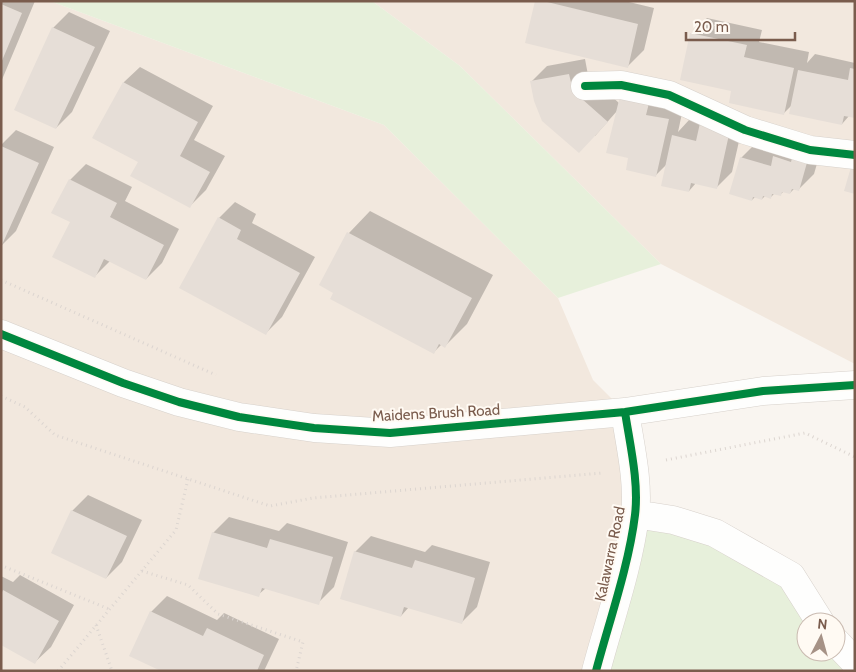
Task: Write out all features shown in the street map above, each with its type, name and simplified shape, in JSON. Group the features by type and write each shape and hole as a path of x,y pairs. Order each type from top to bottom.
{"street":[{"path":"585,86 621,85 669,94 745,130 810,150 855,155"},
{"name":"Maidens Brush Road","path":"1,334 123,383 179,402 239,417 314,428 390,433 625,412 764,391 855,385"},
{"name":"Kalawarra Road","path":"596,671 636,514 634,471 625,412"},
{"path":"636,514 673,520 715,533 791,576 814,612"},
{"path":"846,653 855,662"}],"path":[{"path":"1,280 219,377"},
{"path":"1,396 25,407 55,435 270,506 313,498 634,471"},
{"path":"667,468 666,460 805,433 855,457"},
{"path":"58,671 176,530 188,479"},
{"path":"5,568 110,609"},
{"path":"142,572 188,585 218,614 304,642 296,671"},
{"path":"96,625 112,671"}],"shaded area":[{"path":"1,1 50,1 384,125 558,298 593,380 625,412 634,471 595,671 1,671"},
{"path":"372,1 855,1 855,364 661,264 460,66"}],"green space":[{"path":"50,1 372,1 460,66 661,264 558,298 384,125"},
{"path":"635,514 791,576 803,612 796,612 796,662 846,662 855,671 595,671"}],"building":[{"path":"535,1 543,1 638,24 628,68 525,43"},
{"path":"1,4 22,13 1,63"},
{"path":"52,27 95,47 56,129 14,110"},
{"path":"690,33 747,45 744,57 794,68 784,115 729,103 731,91 680,80"},
{"path":"850,68 855,69 855,118 844,116 842,125 789,114 798,70 848,80"},
{"path":"569,74 573,91 608,122 579,153 542,121 534,101 530,81"},
{"path":"123,82 198,122 180,156 210,172 190,208 130,176 138,162 92,138"},
{"path":"620,96 649,103 646,115 669,119 656,177 626,170 628,158 606,153"},
{"path":"700,123 730,130 717,189 691,183 689,192 661,186 672,135 696,141"},
{"path":"1,146 39,163 1,247"},
{"path":"793,154 808,159 799,191 792,189 790,194 782,192 781,196 772,194 771,199 763,196 762,200 753,197 752,201 729,194 740,157 771,166 773,156 791,162"},
{"path":"855,158 855,194 844,191"},
{"path":"69,179 117,203 110,217 164,245 146,280 104,259 95,278 52,257 70,222 51,213"},
{"path":"218,217 241,230 237,239 300,273 266,335 179,288"},
{"path":"347,232 472,298 445,348 439,344 434,354 330,299 333,293 319,285"},
{"path":"71,510 127,536 106,579 51,553"},
{"path":"212,532 267,548 270,539 333,557 319,605 262,588 259,597 198,579"},
{"path":"354,551 412,568 415,560 475,578 462,624 404,607 401,617 340,599"},
{"path":"3,590 59,621 35,664 1,645 1,594"},
{"path":"150,611 203,636 207,628 264,655 257,671 161,671 129,656"}],"cycle path":[{"path":"585,86 621,85 669,95 745,130 810,150 855,155"},
{"path":"1,334 123,383 179,402 239,417 314,428 390,433 625,412 763,391 855,385"},
{"path":"596,671 623,573 635,515 635,477 625,412"}]}
